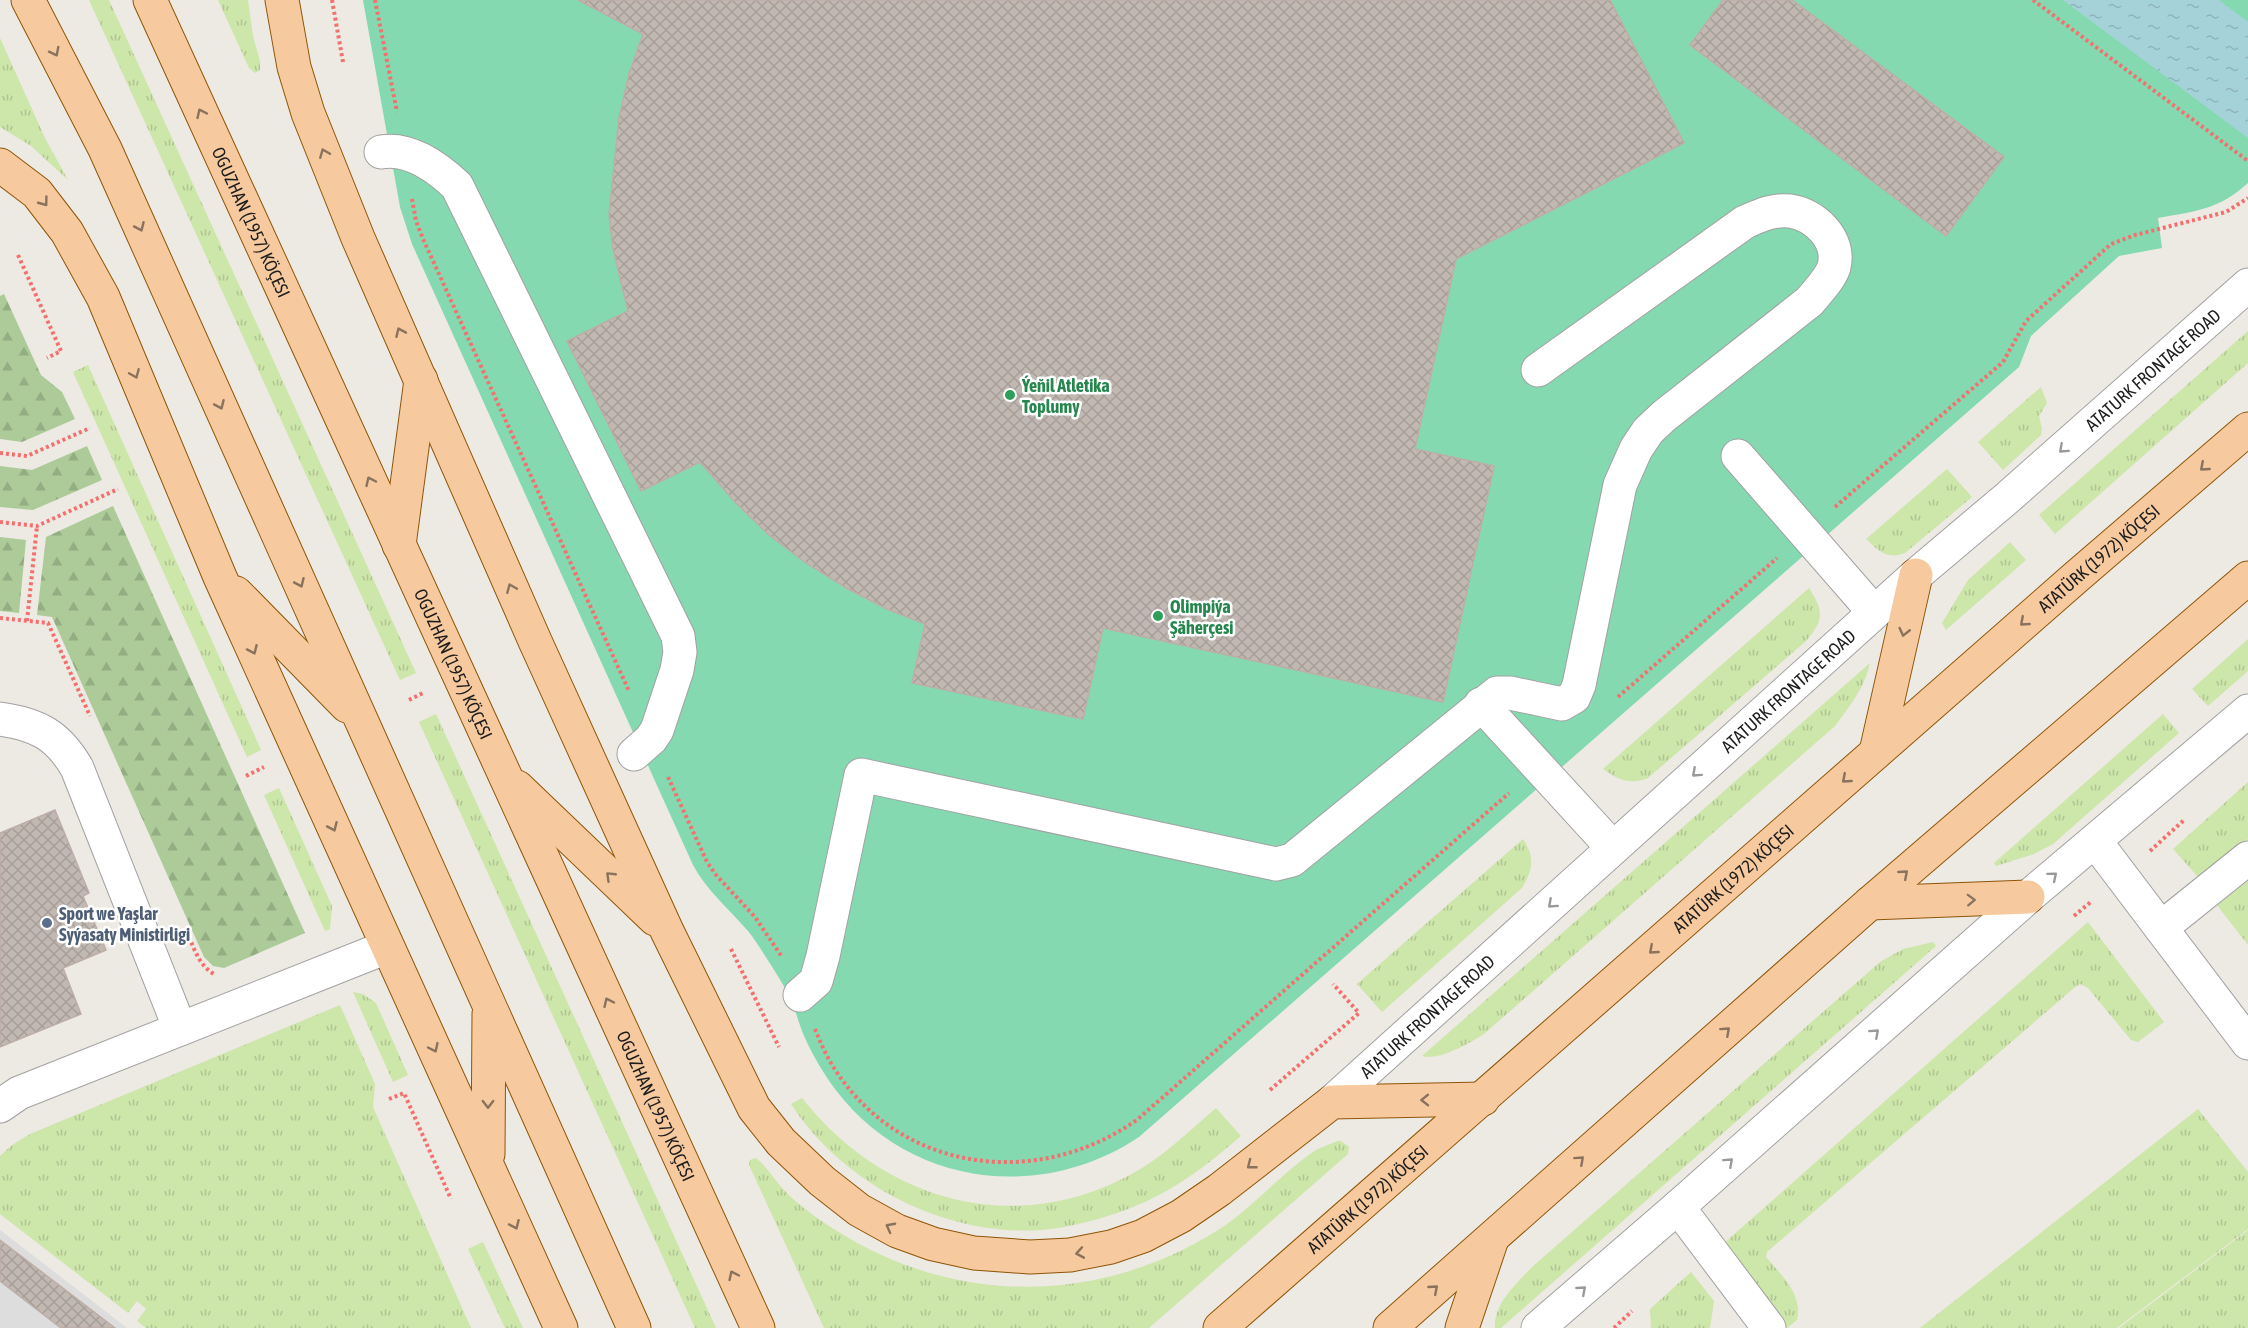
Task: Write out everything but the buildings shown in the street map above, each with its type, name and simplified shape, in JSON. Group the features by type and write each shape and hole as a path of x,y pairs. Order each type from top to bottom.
{"main road":[{"path":"28,0 110,160 634,1328"},
{"name":"OGUZHAN (1957) KÖÇESI","path":"150,0 758,1328"},
{"path":"282,0 294,67 308,113 358,238 535,641 667,931 754,1108 781,1142 822,1181 859,1210 897,1231 933,1244 975,1252 1030,1257 1070,1255 1143,1236 1181,1216 1220,1190 1332,1102 1483,1099"},
{"path":"0,165 37,193 67,232 103,297 220,577 561,1328"},
{"path":"399,545 421,380"},
{"name":"ATATÜRK (1972) KÖÇESI","path":"1220,1328 2066,585 2248,429"},
{"path":"1876,752 1916,575"},
{"path":"220,577 363,722"},
{"path":"1390,1328 1870,903 2248,578"},
{"path":"503,773 667,931"},
{"path":"1870,903 2028,897"},
{"path":"488,1165 489,1003"},
{"path":"1462,1328 1492,1238"}],"street":[{"path":"392,152 444,174 456,186 678,636 680,652 677,670 657,730 642,747"},
{"path":"800,994 816,981 823,956 861,775 1264,862 1284,864 1292,860 1497,693 1510,693 1562,704 1574,697 1579,685 1620,485 1636,449 1648,431 1664,416 1810,301 1834,267 1834,248 1827,233 1811,219 1790,211 1769,212 1745,222 1538,370"},
{"name":"ATATURK FRONTAGE ROAD","path":"1332,1102 1874,612 2006,499 2248,285"},
{"path":"1738,456 1874,612"},
{"path":"1481,704 1613,848"},
{"path":"1538,1328 2028,897 2248,711"},
{"path":"0,719 25,723 43,731 58,741 69,753 77,768 180,1029"},
{"path":"2096,841 2247,1040"},
{"path":"2161,928 2248,858"},
{"path":"0,1106 19,1093 387,947"},
{"path":"1678,1207 1764,1326"}],"path":[{"path":"332,0 343,62"},
{"path":"375,0 392,152 416,221 642,747 707,862 755,917 775,945 837,1073 860,1100 896,1130 934,1149 982,1161 1023,1162 1065,1156 1104,1141 1138,1119 1540,766"},
{"path":"2033,0 2248,162"},
{"path":"1613,701 2003,362 2026,321 2111,244 2135,235 2220,214 2234,209 2248,198"},
{"path":"18,255 61,351 47,358"},
{"path":"0,453 27,456 90,428"},
{"path":"0,522 37,526 118,489"},
{"path":"27,621 37,526"},
{"path":"0,618 48,623 92,721"},
{"path":"409,700 426,692"},
{"path":"246,776 270,764"},
{"path":"184,927 204,967 219,976"},
{"path":"731,949 742,968"},
{"path":"1270,1090 1359,1013 1333,984"},
{"path":"389,1099 404,1093 451,1199"},
{"path":"1614,1328 1632,1311"}],"green space":[{"path":"89,0 109,0 416,673 400,680"},
{"path":"218,0 248,0 253,36 260,61 260,70 255,73 249,68"},
{"name":"Olimpiýa Şäherçesi","path":"363,0 2248,0 2248,183 2227,199 2206,208 2158,218 2162,248 2119,256 2031,336 2019,367 1139,1137 1101,1158 1060,1171 1019,1176 977,1174 937,1164 899,1147 865,1122 835,1089 819,1065 805,1038 787,992 757,943 712,892 693,865 412,244 400,207"},
{"path":"0,38 45,138 68,180 31,146 0,127"},
{"path":"4,294 41,375 62,392 75,419 22,442 0,439 0,296"},
{"path":"2248,331 2248,363 2055,534 2039,515"},
{"path":"88,365 261,750 247,757 73,372"},
{"path":"2041,387 2047,403 2039,416 2041,435 2003,470 1978,442"},
{"path":"87,446 102,480 33,510 0,507 0,466 32,470"},
{"path":"1947,469 1972,497 1905,553 1888,555 1879,551 1866,539"},
{"path":"113,506 305,933 224,968 213,966 204,957 52,617 37,615 46,537"},
{"path":"0,537 26,540 19,613 0,611"},
{"path":"2010,542 2026,560 1946,630 1942,623 1968,580"},
{"path":"1809,588 1820,615 1816,627 1806,641 1648,778 1635,781 1624,780 1603,769"},
{"path":"2248,639 2248,671 2208,706 2192,689"},
{"path":"1870,663 1861,688 1835,726 1484,1034 1445,1054 1422,1056"},
{"path":"436,714 716,1328 695,1328 419,722"},
{"path":"2163,714 2179,733 2053,844 2034,854 1996,866 1994,863"},
{"path":"2248,782 2248,839 2198,877 2173,849"},
{"path":"279,788 332,906 330,929 325,931 264,795"},
{"path":"1523,839 1531,858 1531,864 1522,888 1382,1012 1357,984"},
{"path":"2248,879 2248,945 2216,904"},
{"path":"2088,922 2164,1022 2138,1042 2131,1040 2088,988 2080,984 2074,988 1767,1252 1766,1257 1790,1286 1797,1302 1797,1320 1787,1328 1723,1244"},
{"path":"1933,942 1936,946 1501,1328 1495,1328 1495,1319 1502,1302 1532,1267 1880,962 1903,949"},
{"path":"353,992 363,994 376,1003 408,1075 393,1082"},
{"path":"340,1005 375,1084 373,1107 471,1328 146,1328 137,1321 146,1309 137,1301 128,1313 0,1214 0,1156 12,1145 30,1134"},
{"path":"802,1098 833,1132 869,1161 907,1182 948,1197 990,1205 1034,1205 1078,1196 1122,1179 1160,1156 1216,1108 1241,1136 1189,1177 1155,1197 1129,1208 1100,1218 1056,1228 1005,1230 969,1225 934,1214 900,1200 868,1181 813,1133 791,1104"},
{"path":"2198,1109 2248,1172 2248,1229 2117,1328 1920,1328"},
{"path":"1337,1141 1349,1147 1348,1154 1149,1328 824,1328 749,1165 750,1160 756,1158 783,1189 808,1212 883,1256 930,1273 978,1283 1028,1287 1077,1283 1125,1272 1172,1255 1218,1230 1243,1212 1301,1161 1316,1150"},
{"path":"2248,1230 2248,1328 2119,1328"},
{"path":"483,1242 523,1328 505,1328 468,1249"},
{"path":"1691,1272 1714,1301 1710,1328 1651,1328 1650,1309"}],"shaded area":[{"path":"0,1230 127,1328 0,1328"}],"water":[{"path":"2063,0 2219,0 2248,22 2248,138"}],"place":[{"name":"Ýeňil Atletika Toplumy","path":"1010,395"},
{"name":"Olimpiýa Şäherçesi","path":"1158,616"},
{"name":"Sport we Yaşlar Syýasaty Ministirligi","path":"47,923"}]}
